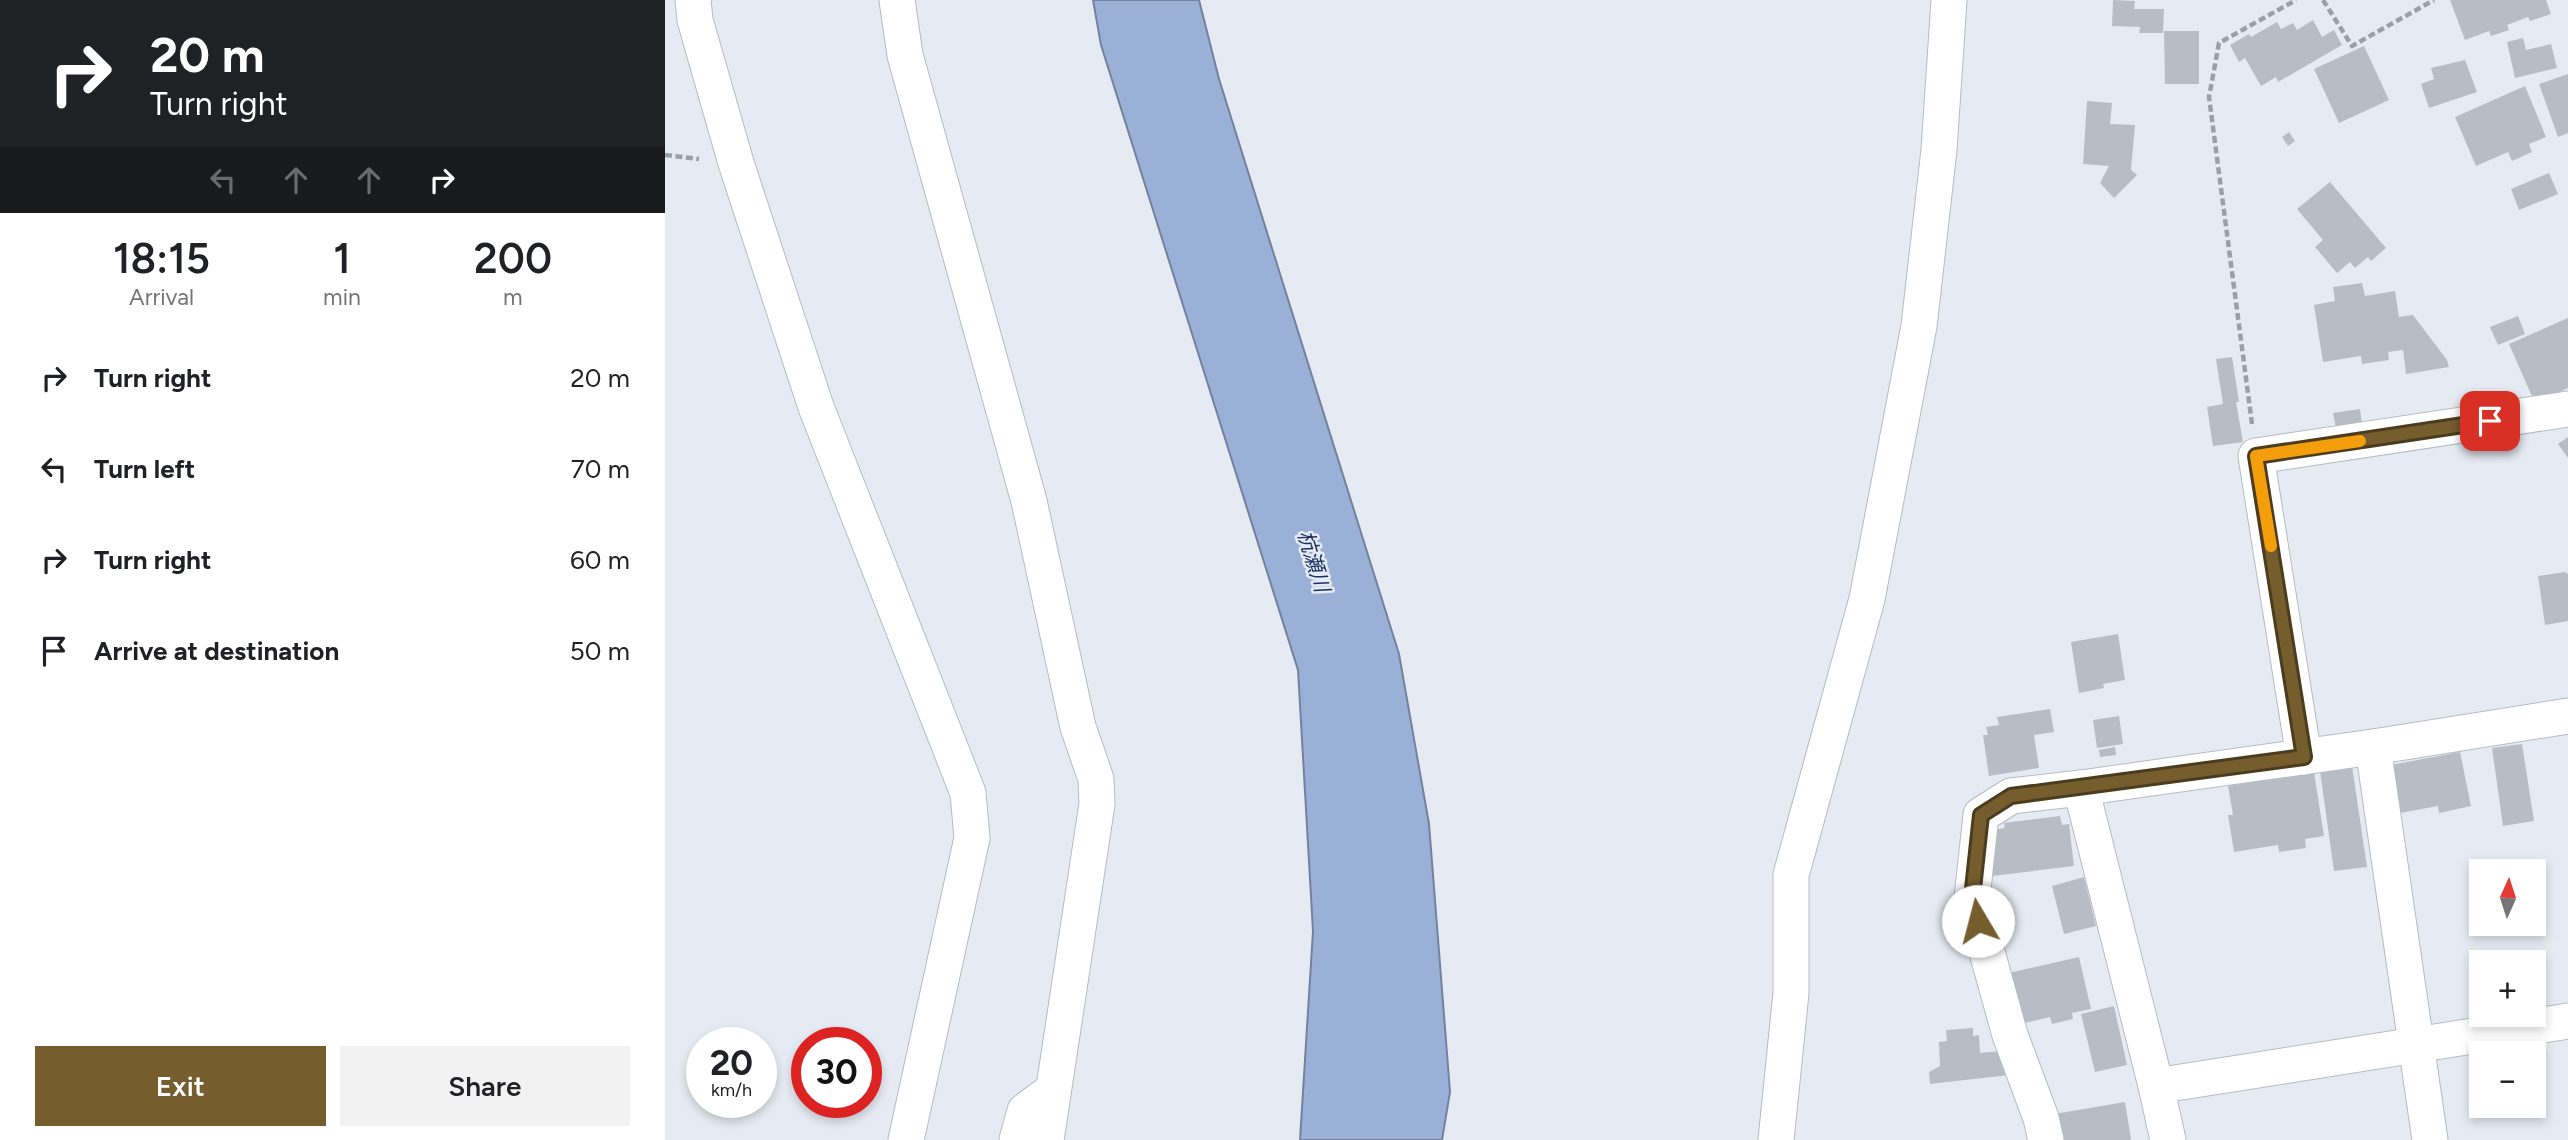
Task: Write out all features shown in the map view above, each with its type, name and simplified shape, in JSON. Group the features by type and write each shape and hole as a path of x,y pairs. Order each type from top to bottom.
{"street":[{"path":"693,0 695,20 736,163 816,407 968,793 972,838 906,1140"},
{"path":"897,0 905,55 1025,488 1078,727 1096,779 1097,804 1046,1140"},
{"path":"1776,1140 1791,993 1791,875 1867,599 1919,326 1939,150 1948,0"},
{"path":"2304,757 2256,456 2568,410"},
{"path":"2046,1140 2041,1118 2010,1035 1972,898 1981,815 2011,796 2304,757 2568,716"},
{"path":"2373,747 2430,1140"},
{"path":"2081,788 2168,1140"},
{"path":"2156,1086 2568,1021"},
{"path":"1017,1140 1025,1111 1053,1090"}],"path":[{"path":"2256,456 2209,97 2220,43 2296,0"},
{"path":"2323,0 2352,46 2434,0"}],"water":[{"name":"杭瀬川","path":"1093,0 1199,0 1219,79 1399,654 1429,824 1450,1092 1442,1140 1300,1140 1313,931 1298,670 1101,45"}],"building":[{"path":"2113,0 2135,1 2134,9 2164,9 2163,33 2139,33 2140,27 2112,26"},
{"path":"2450,0 2546,0 2551,14 2530,21 2528,17 2507,25 2509,30 2491,36 2489,31 2465,40"},
{"path":"2313,20 2322,37 2334,30 2342,45 2278,82 2276,77 2261,86 2245,58 2239,62 2230,45 2277,22 2281,29 2293,23 2297,30"},
{"path":"2164,31 2199,31 2199,84 2165,84"},
{"path":"2523,38 2526,50 2551,44 2557,68 2515,78 2507,42"},
{"path":"2364,46 2389,100 2339,123 2314,69"},
{"path":"2465,60 2477,92 2429,108 2421,84 2434,79 2431,68"},
{"path":"2568,74 2568,133 2558,137 2539,84"},
{"path":"2525,86 2546,137 2529,144 2532,152 2512,161 2508,152 2476,166 2455,117"},
{"path":"2087,101 2112,103 2110,124 2135,125 2131,170 2137,175 2114,198 2100,183 2109,166 2083,164"},
{"path":"2289,132 2295,141 2288,146 2282,137"},
{"path":"2549,173 2558,194 2519,210 2511,189"},
{"path":"2330,182 2386,248 2371,261 2368,257 2355,268 2350,262 2337,273 2315,247 2323,240 2297,209"},
{"path":"2362,283 2365,296 2395,291 2399,317 2413,315 2447,360 2449,367 2406,374 2403,350 2388,352 2389,360 2362,364 2361,356 2323,362 2314,305 2335,301 2333,287"},
{"path":"2518,316 2525,334 2498,345 2490,327"},
{"path":"2568,318 2568,388 2535,403 2509,344"},
{"path":"2232,357 2243,442 2213,446 2207,407 2223,404 2216,359"},
{"path":"2360,409 2362,424 2336,428 2333,413"},
{"path":"2568,437 2568,458 2558,444"},
{"path":"2565,572 2568,574 2568,621 2545,625 2538,576"},
{"path":"2118,634 2125,680 2103,684 2104,688 2079,693 2071,642"},
{"path":"2050,709 2054,732 2034,735 2039,768 1989,776 1983,735 1988,735 1986,727 1999,725 1997,717"},
{"path":"2119,716 2123,744 2097,748 2093,720"},
{"path":"2522,744 2534,821 2503,826 2492,748"},
{"path":"2115,747 2116,755 2100,757 2099,750"},
{"path":"2460,752 2471,806 2439,813 2438,806 2400,813 2391,765"},
{"path":"2352,766 2367,867 2334,871 2320,771"},
{"path":"2314,772 2324,836 2305,839 2306,848 2279,852 2278,845 2234,852 2228,815 2233,815 2228,786"},
{"path":"2060,816 2062,825 2069,824 2074,866 1992,876 1987,831 2005,828 2004,823"},
{"path":"2084,877 2096,926 2064,934 2052,886"},
{"path":"2079,957 2091,1009 2072,1013 2073,1019 2052,1024 2050,1017 2016,1025 2004,974"},
{"path":"2114,1006 2127,1065 2095,1072 2081,1014"},
{"path":"1973,1028 1973,1036 1979,1035 1980,1053 2001,1051 2009,1075 1930,1084 1929,1072 1940,1066 1939,1042 1947,1041 1946,1030"},
{"path":"2125,1102 2131,1140 2052,1140 2048,1115"}],"slow traffic":[{"path":"2271,546 2256,456 2360,441"}],"route":[{"path":"1978,921 1972,898 1981,815 2011,796 2304,757 2256,456 2490,421"}]}
